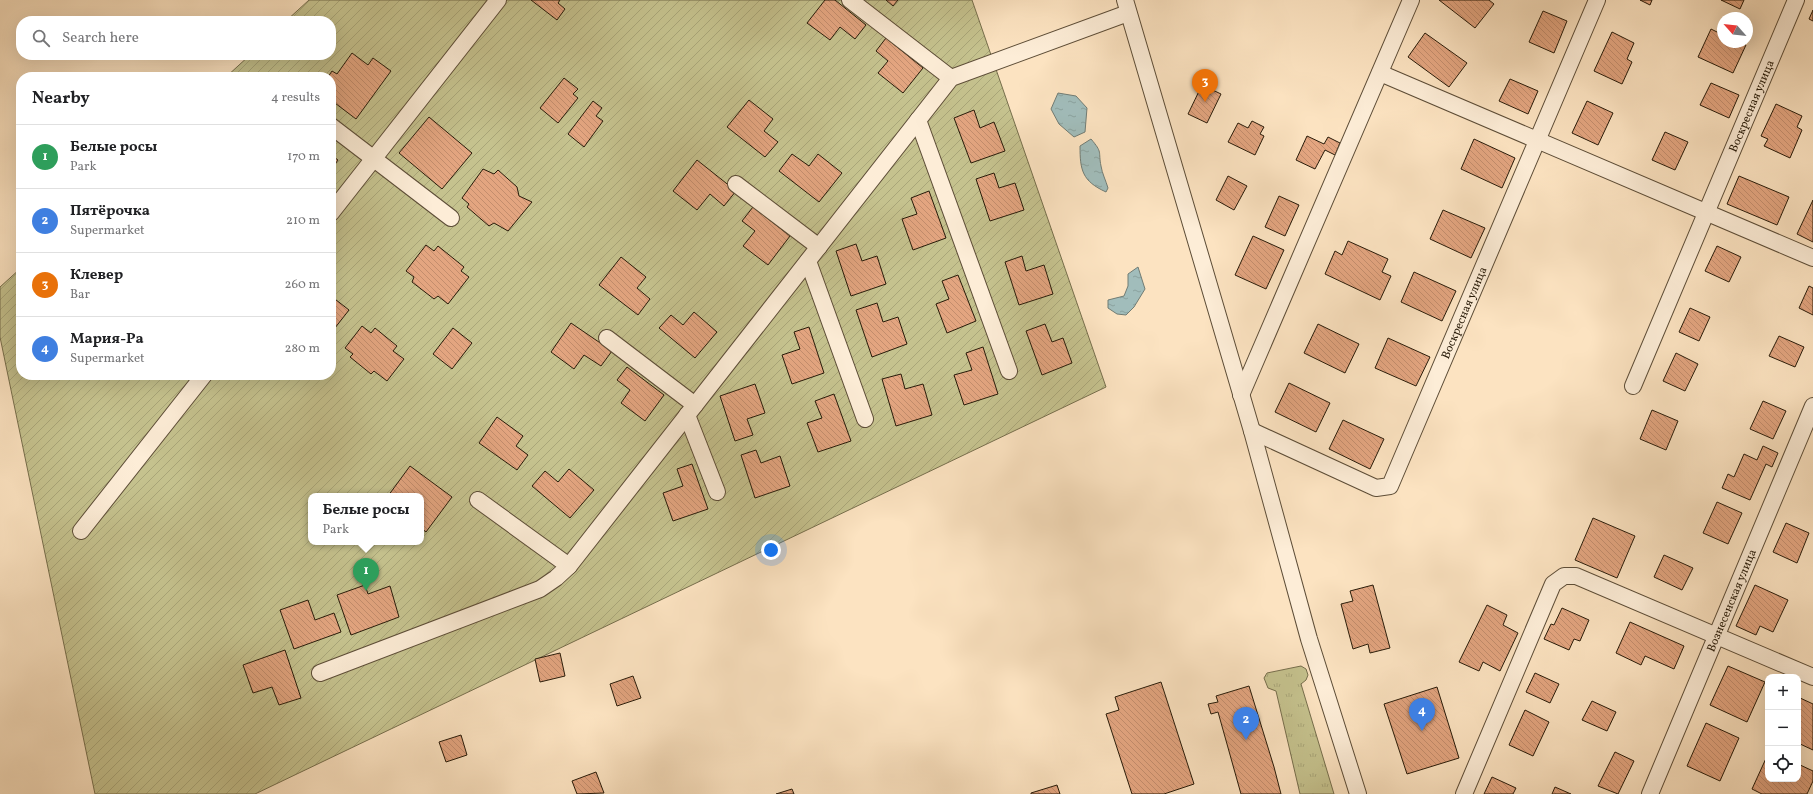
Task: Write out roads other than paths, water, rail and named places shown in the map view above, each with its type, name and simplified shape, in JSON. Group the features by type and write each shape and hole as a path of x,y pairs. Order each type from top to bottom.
{"street":[{"path":"336,207 498,0"},
{"path":"850,0 951,78"},
{"path":"1241,394 1411,0"},
{"name":"Воскресная улица","path":"1252,431 1376,488 1390,486 1597,0"},
{"name":"Воскресная улица","path":"1633,386 1796,0"},
{"path":"320,674 540,589 556,578 569,566 951,78 1127,7 1252,431 1309,639 1358,794"},
{"path":"1380,73 1813,258"},
{"path":"918,120 1009,371"},
{"path":"336,130 451,218"},
{"path":"736,184 819,247"},
{"path":"808,261 865,419"},
{"path":"606,338 691,410 717,492"},
{"path":"82,531 200,380"},
{"name":"Вознесенская улица","path":"1650,794 1813,406"},
{"path":"478,500 569,566"},
{"path":"1464,794 1553,584 1564,576 1576,576 1813,677"}],"water":[{"path":"1058,93 1076,96 1087,108 1085,132 1074,137 1059,124 1051,109"},
{"path":"1091,139 1099,152 1102,169 1108,188 1106,192 1092,184 1087,179 1082,168 1080,146"},
{"path":"1138,267 1145,289 1134,307 1126,315 1117,314 1108,308 1108,300 1124,296 1128,286 1128,274"}],"place":[{"name":"Клевер","path":"1205,102"},
{"name":"Белые росы","path":"366,591"},
{"name":"Мария-Ра","path":"1422,731"},
{"name":"Пятёрочка","path":"1246,740"}]}
